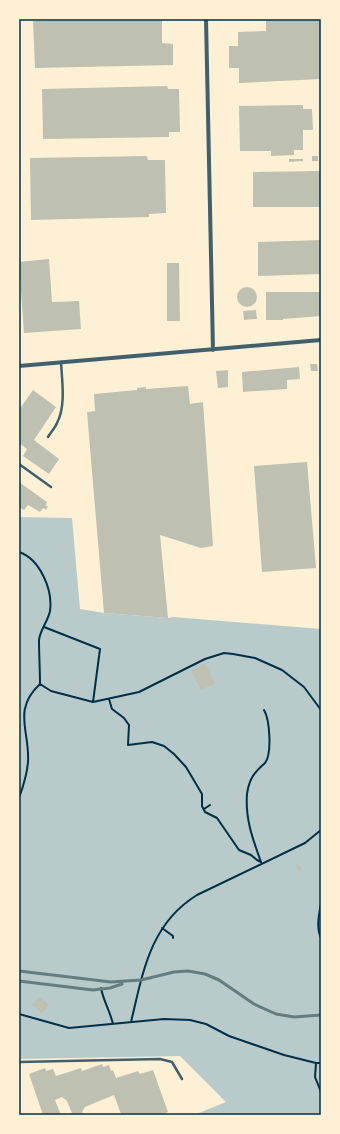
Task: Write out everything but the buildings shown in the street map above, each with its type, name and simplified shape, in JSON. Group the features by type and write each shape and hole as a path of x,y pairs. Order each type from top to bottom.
{"street":[{"path":"206,19 213,350"},
{"path":"19,366 321,340"}],"lane":[{"path":"48,437 60,415 63,396 61,362"},
{"path":"19,464 51,487"},
{"path":"19,1062 160,1059 172,1062 182,1079"}],"path":[{"path":"19,552 24,554 40,570 47,584 50,601 50,612 40,639 40,684 33,690 25,705 24,722 28,746 28,762 26,777 19,798"},
{"path":"44,627 100,649 93,702"},
{"path":"40,684 51,690 93,702 109,700 139,692 205,659 224,654 233,654 255,658 282,670 304,687 321,710"},
{"path":"109,700 112,709 124,718 129,725 128,745 152,742 164,746 174,754 186,767 202,794 202,806 205,812 217,818 239,850 251,855 261,862"},
{"path":"261,862 249,827 247,794 252,777 268,757 269,730 264,710"},
{"path":"204,809 210,805"},
{"path":"131,1022 147,957 162,928 181,906 190,899 261,862 305,843 321,830"},
{"path":"321,904 319,918 319,934 321,938"},
{"path":"162,928 173,936 173,938"},
{"path":"101,988 113,1024"},
{"path":"19,1014 68,1028 164,1019 190,1020 206,1024 229,1036 284,1055 321,1063"},
{"path":"316,1063 315,1077 321,1092"}],"shaded area":[{"path":"19,517 72,518 80,609 104,613 321,629 321,1115 194,1115 226,1102 180,1056 19,1059"}],"railway":[{"path":"19,971 111,982 141,980 174,972 188,971 205,974 219,980 254,1004 276,1014 294,1017 321,1015"},
{"path":"19,981 93,990 110,988 122,984"}]}
